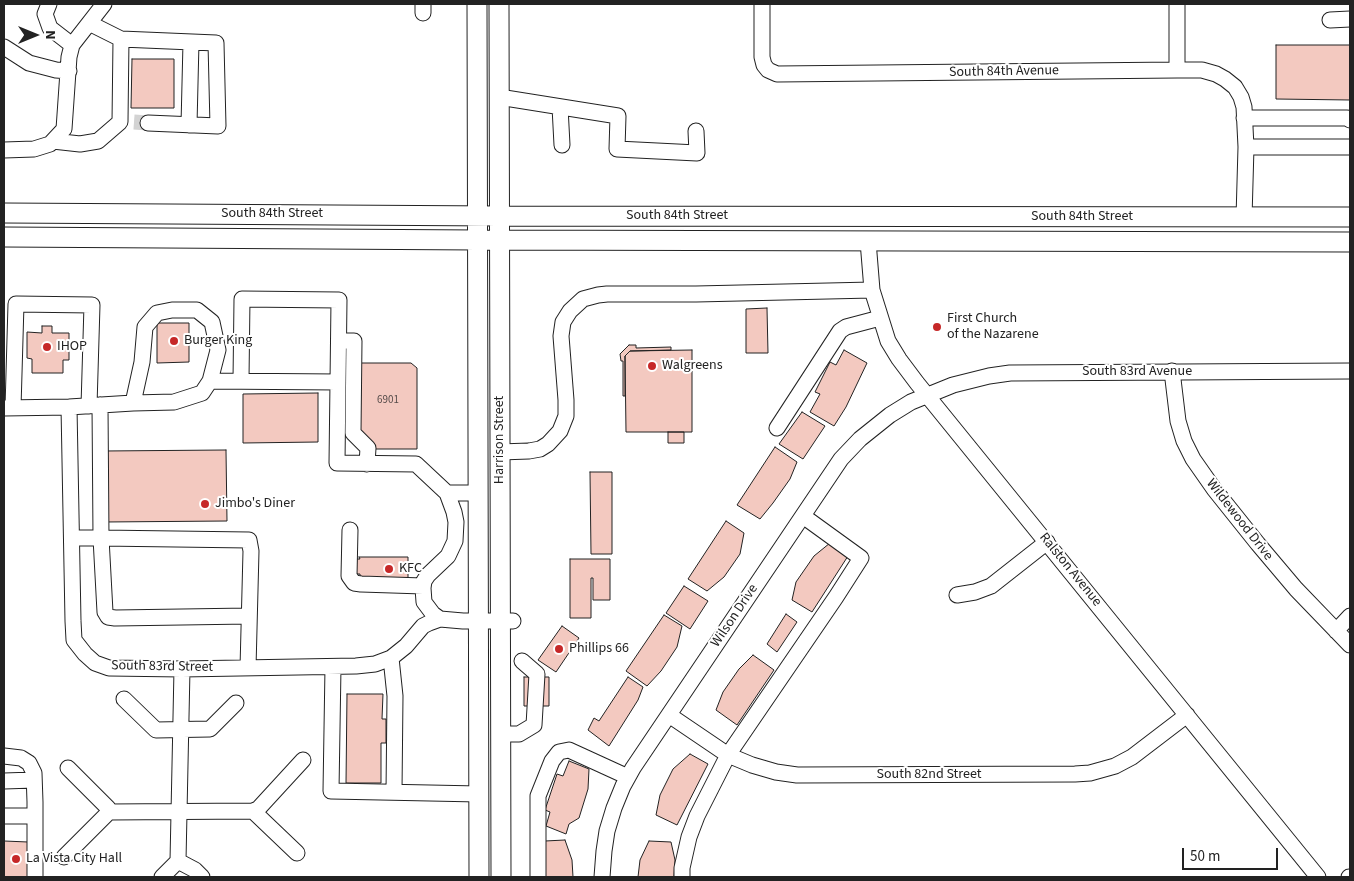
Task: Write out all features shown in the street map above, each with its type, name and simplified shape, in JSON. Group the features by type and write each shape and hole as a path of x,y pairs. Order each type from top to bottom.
{"main road":[{"name":"Harrison Street","path":"478,4 479,877"},
{"name":"Harrison Street","path":"499,4 500,452 507,621 501,734 501,877"},
{"name":"South 84th Street","path":"4,213 499,216 1350,217"},
{"path":"868,241 878,230 886,228 980,226 1008,217"},
{"name":"South 84th Street","path":"4,237 1350,242"}],"street":[{"path":"49,4 45,14 50,28 72,45"},
{"path":"4,150 34,149 50,144 64,129 69,57 72,45 104,4"},
{"name":"South 84th Avenue","path":"762,4 762,57 764,65 768,70 777,74 1208,71 1225,79 1235,88 1241,97 1244,107 1244,118"},
{"path":"1177,4 1177,70"},
{"path":"1330,20 1350,19"},
{"path":"54,141 80,144 98,141 134,122 218,126 216,43 121,39 89,23"},
{"path":"121,39 134,122"},
{"path":"189,125 191,42"},
{"path":"4,47 29,62 56,70 69,71"},
{"path":"499,98 618,116 617,149 697,153 696,131"},
{"path":"560,107 562,145"},
{"path":"1244,218 1246,147 1244,118 1347,118 1350,120"},
{"path":"1246,147 1350,147"},
{"name":"Ralston Avenue","path":"868,241 872,290 888,341 899,359 1318,877"},
{"path":"500,452 540,449 548,444 560,431 566,416 561,336 563,322 570,311 583,299 598,295 872,290"},
{"path":"241,380 242,299 339,300 346,341 353,433 368,448 367,464"},
{"path":"133,402 142,362 145,327 157,312 197,310 212,322 218,350 210,381 202,393 174,402 133,402 94,406 8,408 16,304 92,305 94,406 105,612 108,617 249,616"},
{"path":"776,428 840,331 846,327 880,318"},
{"path":"346,341 338,382 337,463 416,464 447,493 456,522 454,541 448,556 428,575 423,586 424,602 433,614 440,619 452,621 507,621"},
{"name":"South 83rd Avenue","path":"927,396 953,385 1010,373 1350,371"},
{"name":"Wildewood Drive","path":"1172,372 1178,421 1192,458 1214,489 1296,589 1350,645"},
{"path":"210,381 338,382"},
{"name":"Wilson Drive","path":"602,877 607,831 614,808 628,778 650,741 841,458 860,439 890,415 911,402 927,396"},
{"name":"South 83rd Street","path":"69,407 74,640 95,663 109,668 182,669 333,667 375,664 391,658 406,646 423,626 440,619"},
{"path":"447,493 478,492"},
{"path":"682,873 689,837 697,816 728,755 836,598 861,558 802,516"},
{"path":"350,530 349,576 354,583 423,586"},
{"path":"72,538 249,540 251,552 248,668"},
{"path":"957,595 975,592 991,586 1047,542"},
{"path":"1336,631 1350,616"},
{"path":"391,658 395,696 394,792"},
{"path":"501,734 519,734 534,725 537,674 522,661"},
{"path":"333,667 331,791 479,794"},
{"path":"162,877 178,861 182,669"},
{"path":"124,699 156,730 210,729 236,703"},
{"name":"South 82nd Street","path":"669,715 728,755 776,772 797,775 1075,774 1103,770 1132,757 1187,715"},
{"path":"538,877 538,796 552,761 559,752 569,750 628,778"},
{"path":"4,756 21,758 29,764 34,773 35,877"},
{"path":"64,856 109,812 253,811 258,809 303,760"},
{"path":"68,768 108,808 109,812"},
{"path":"4,781 34,780"},
{"path":"253,811 297,853"},
{"path":"4,816 35,816"},
{"path":"178,861 195,870 202,877"}],"building":[{"path":"1276,45 1350,45 1350,100 1276,99"},
{"path":"132,59 174,59 174,108 131,108"},
{"path":"767,308 768,353 746,353 746,309"},
{"path":"157,323 189,323 189,362 157,363"},
{"path":"42,326 52,326 52,333 69,333 69,360 63,360 63,373 32,373 32,359 27,358 27,332 42,333"},
{"path":"629,345 636,345 636,348 671,347 671,350 630,351 625,356 625,396 623,396 623,361 621,361 620,354"},
{"name":"Walgreens","path":"692,350 692,432 626,432 625,356 630,351"},
{"path":"844,350 867,363 846,407 834,426 810,412 820,394 815,392 830,362 836,365"},
{"path":"358,363 411,363 417,368 417,449 373,449 358,434"},
{"path":"318,393 318,442 243,443 243,394"},
{"path":"802,412 825,426 803,459 779,444"},
{"path":"668,432 684,432 684,443 668,443"},
{"path":"775,447 797,462 790,479 760,519 737,505"},
{"path":"226,450 227,521 104,522 103,451"},
{"path":"590,472 612,472 612,554 591,554"},
{"path":"726,521 744,533 740,554 724,577 707,591 688,579"},
{"path":"830,543 848,556 812,612 792,600 796,582 814,556"},
{"path":"359,557 408,557 408,580 360,579 360,574 353,574 353,559 360,559"},
{"path":"570,559 610,559 610,600 593,600 593,578 591,578 591,618 570,618"},
{"path":"684,586 708,601 690,629 666,613"},
{"path":"786,614 797,622 777,652 767,644"},
{"path":"664,615 682,626 677,647 661,671 647,686 626,671"},
{"name":"Phillips 66","path":"562,626 579,638 556,672 538,660"},
{"path":"753,655 774,670 737,725 716,710 723,692 739,669"},
{"path":"524,677 549,677 549,706 524,706"},
{"path":"628,677 643,687 638,700 609,746 588,730 594,718 599,721"},
{"path":"347,694 383,694 382,719 386,719 386,743 381,743 381,783 346,783"},
{"path":"690,754 708,764 677,825 656,815 660,795 673,769"},
{"path":"569,761 589,769 588,789 579,818 569,824 566,834 546,826 550,812 545,810 557,774 563,776"},
{"path":"565,840 572,860 573,877 545,877 545,841"},
{"name":"La Vista City Hall","path":"4,841 28,842 28,877 4,877"},
{"path":"649,841 671,842 675,860 674,877 638,877 640,860"}],"tunnel":[{"path":"134,122 148,123"}],"place":[{"name":"First Church of the Nazarene","path":"937,327"},
{"name":"Burger King","path":"174,341"},
{"name":"IHOP","path":"47,347"},
{"name":"Walgreens","path":"652,366"},
{"name":"Jimbo's Diner","path":"205,504"},
{"name":"KFC","path":"389,569"},
{"name":"Phillips 66","path":"559,649"},
{"name":"La Vista City Hall","path":"16,859"}]}
